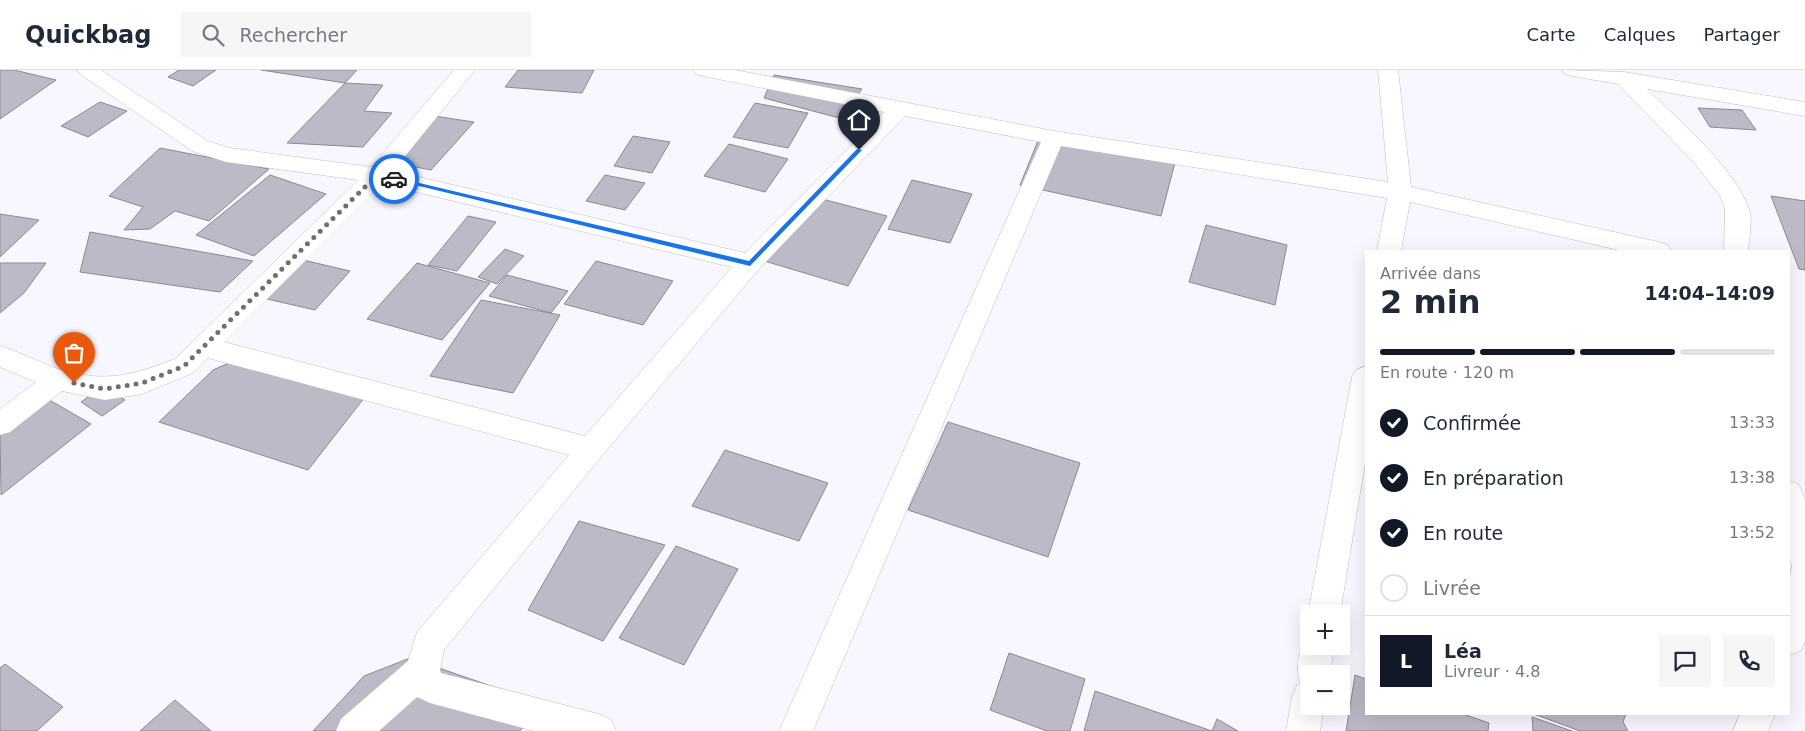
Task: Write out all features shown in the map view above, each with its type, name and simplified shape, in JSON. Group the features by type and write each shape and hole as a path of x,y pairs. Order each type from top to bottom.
{"street":[{"path":"87,70 200,146 226,155 377,175 750,264"},
{"path":"0,356 58,380 105,389 142,383 184,366 377,175 465,70"},
{"path":"703,70 1054,138 1400,192 1655,250"},
{"path":"1388,70 1400,192 1389,250"},
{"path":"1572,70 1805,108"},
{"path":"1624,78 1696,152 1723,183 1738,210 1736,250"},
{"path":"352,731 423,670 430,643 591,450 750,264 900,108"},
{"path":"796,731 1054,138"},
{"path":"202,347 591,450"},
{"path":"0,424 58,380"},
{"path":"1326,605 1365,383"},
{"path":"1790,498 1805,561"},
{"path":"1790,638 1803,606 1805,571"},
{"path":"423,670 430,687 599,731"},
{"path":"1303,731 1306,715"},
{"path":"1750,731 1758,715"}],"building":[{"path":"0,70 14,70 56,80 0,119"},
{"path":"179,70 216,70 193,86 168,77"},
{"path":"261,70 357,70 345,83"},
{"path":"518,70 594,70 582,93 505,87"},
{"path":"774,75 862,89 839,118 764,98"},
{"path":"345,83 383,85 364,111 392,113 363,147 287,143"},
{"path":"100,102 127,111 88,137 61,126"},
{"path":"755,103 808,113 788,148 733,137"},
{"path":"1698,108 1742,110 1756,130 1710,127"},
{"path":"434,116 474,122 431,170 380,160"},
{"path":"1042,131 1176,159 1161,216 1020,185"},
{"path":"633,136 670,142 652,173 614,166"},
{"path":"729,144 788,159 765,192 704,176"},
{"path":"160,148 269,169 209,221 175,211 150,229 124,230 143,207 109,196"},
{"path":"270,175 326,194 254,256 196,235"},
{"path":"605,175 645,183 625,210 586,201"},
{"path":"912,180 972,194 950,243 888,229"},
{"path":"803,194 887,216 848,286 751,257"},
{"path":"1771,196 1805,201 1805,270 1799,269"},
{"path":"0,214 39,220 0,257"},
{"path":"468,216 496,222 457,271 428,265"},
{"path":"1206,225 1287,245 1275,305 1189,282"},
{"path":"90,232 253,261 220,292 80,272"},
{"path":"505,249 524,256 497,284 478,277"},
{"path":"303,260 350,271 315,310 267,299"},
{"path":"596,261 673,281 643,325 564,304"},
{"path":"0,263 46,263 24,293 0,313"},
{"path":"417,263 490,283 442,340 367,319"},
{"path":"507,275 568,291 551,313 489,296"},
{"path":"481,300 560,315 513,393 430,376"},
{"path":"249,354 375,384 308,470 159,422 213,370"},
{"path":"104,386 125,400 102,416 81,402"},
{"path":"46,398 91,424 1,495 0,433"},
{"path":"948,422 1080,463 1048,557 908,510"},
{"path":"725,450 828,483 799,541 692,506"},
{"path":"579,521 665,545 603,641 528,610"},
{"path":"676,546 738,569 684,665 619,638"},
{"path":"1009,653 1085,679 1070,731 1047,731 990,710"},
{"path":"410,658 540,703 520,731 313,731 364,676"},
{"path":"5,664 63,707 37,731 0,731 0,668"},
{"path":"1355,675 1365,679 1365,715 1466,715 1489,723 1488,731 1346,731"},
{"path":"1095,691 1212,731 1084,731"},
{"path":"175,700 211,731 140,731"},
{"path":"1537,715 1626,715 1623,722 1628,731 1580,731"},
{"path":"1532,717 1572,731 1533,731"},
{"path":"1217,719 1238,731 1212,731"}],"way so far":[{"path":"74,383 105,389 142,383 184,366 377,175 394,179"}],"route":[{"path":"394,179 750,264 859,150"}]}
